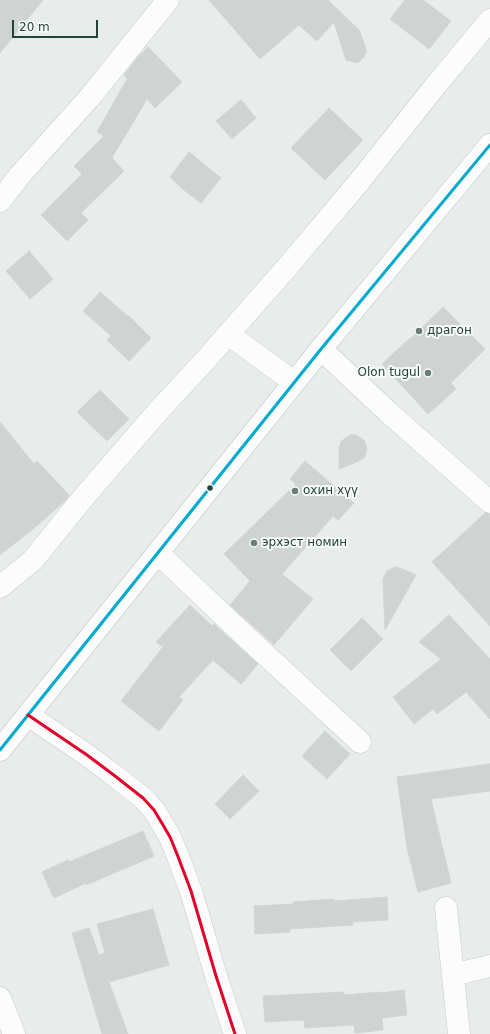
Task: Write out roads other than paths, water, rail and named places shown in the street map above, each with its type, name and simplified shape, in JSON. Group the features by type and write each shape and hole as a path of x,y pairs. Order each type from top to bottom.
{"street":[{"path":"0,201 20,175 90,97 168,0"},
{"path":"0,587 33,560 139,433 289,265 359,182 490,20"},
{"path":"0,750 294,382 490,145"},
{"path":"228,334 294,382"},
{"path":"321,349 388,412 490,502"},
{"path":"158,553 242,634 360,742"},
{"path":"28,715 115,776 143,798 154,810 178,854 197,908 216,976 235,1034"},
{"path":"446,908 459,1034"},
{"path":"453,975 490,966"},
{"path":"0,998 14,1034"}],"place":[{"name":"драгон","path":"419,331"},
{"name":"Olon tugul","path":"428,373"},
{"name":"охин хүү","path":"295,491"},
{"name":"эрхэст номин","path":"254,543"}]}
